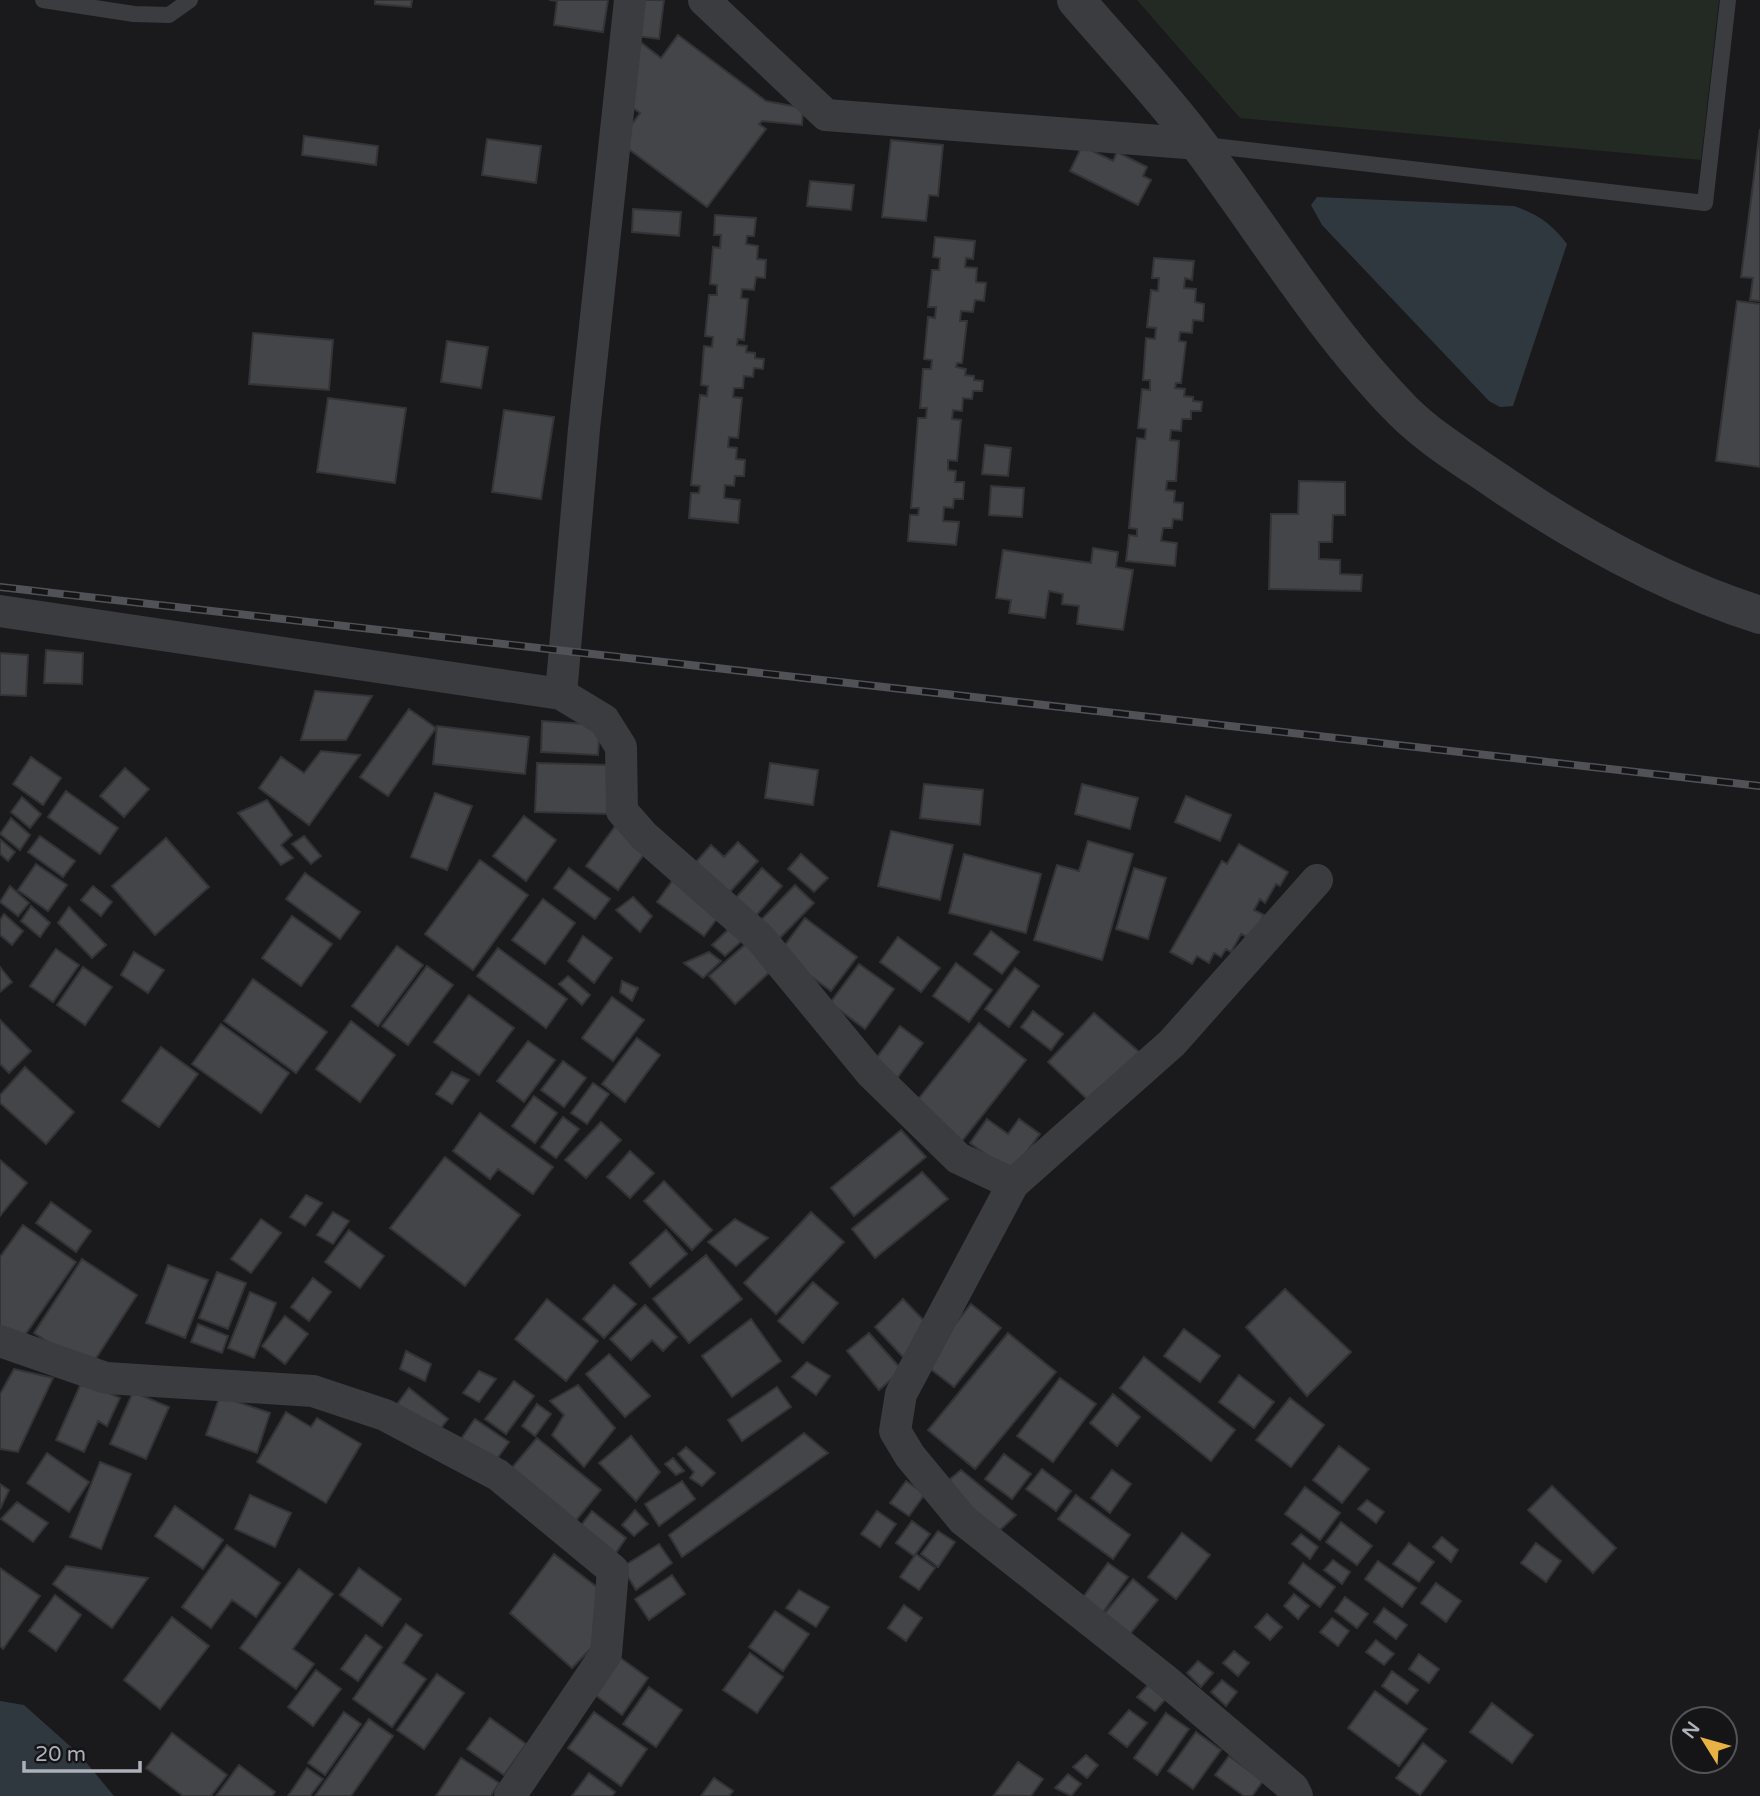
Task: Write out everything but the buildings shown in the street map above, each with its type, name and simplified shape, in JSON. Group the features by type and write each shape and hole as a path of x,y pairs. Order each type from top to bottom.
{"street":[{"path":"561,694 583,429 630,0"},
{"path":"704,0 826,115 1199,144"},
{"path":"1076,0 1199,144 1356,358 1405,412 1460,456 1534,506 1621,558 1702,597 1760,615"},
{"path":"0,611 561,694 604,720 621,747 622,811 644,836 760,938 870,1073 958,1158 1013,1184"},
{"path":"1297,1796 1293,1788 1174,1687 963,1520 909,1456 895,1431 901,1394 1013,1184 1172,1043 1317,880"},
{"path":"0,1341 106,1378 215,1388 313,1391 385,1415 498,1475 613,1570 606,1654 510,1796"}],"lane":[{"path":"43,0 135,14 169,15 190,0"},
{"path":"1199,144 1705,203 1728,0"}],"shaded area":[{"path":"1137,0 1719,0 1701,160 1240,118"},
{"path":"1317,197 1514,206 1537,216 1556,231 1567,244 1513,406 1500,407 1489,401 1322,225 1311,205"},
{"path":"0,1701 24,1705 80,1755 114,1796 0,1796"}],"railway":[{"path":"0,587 1760,786"}]}
